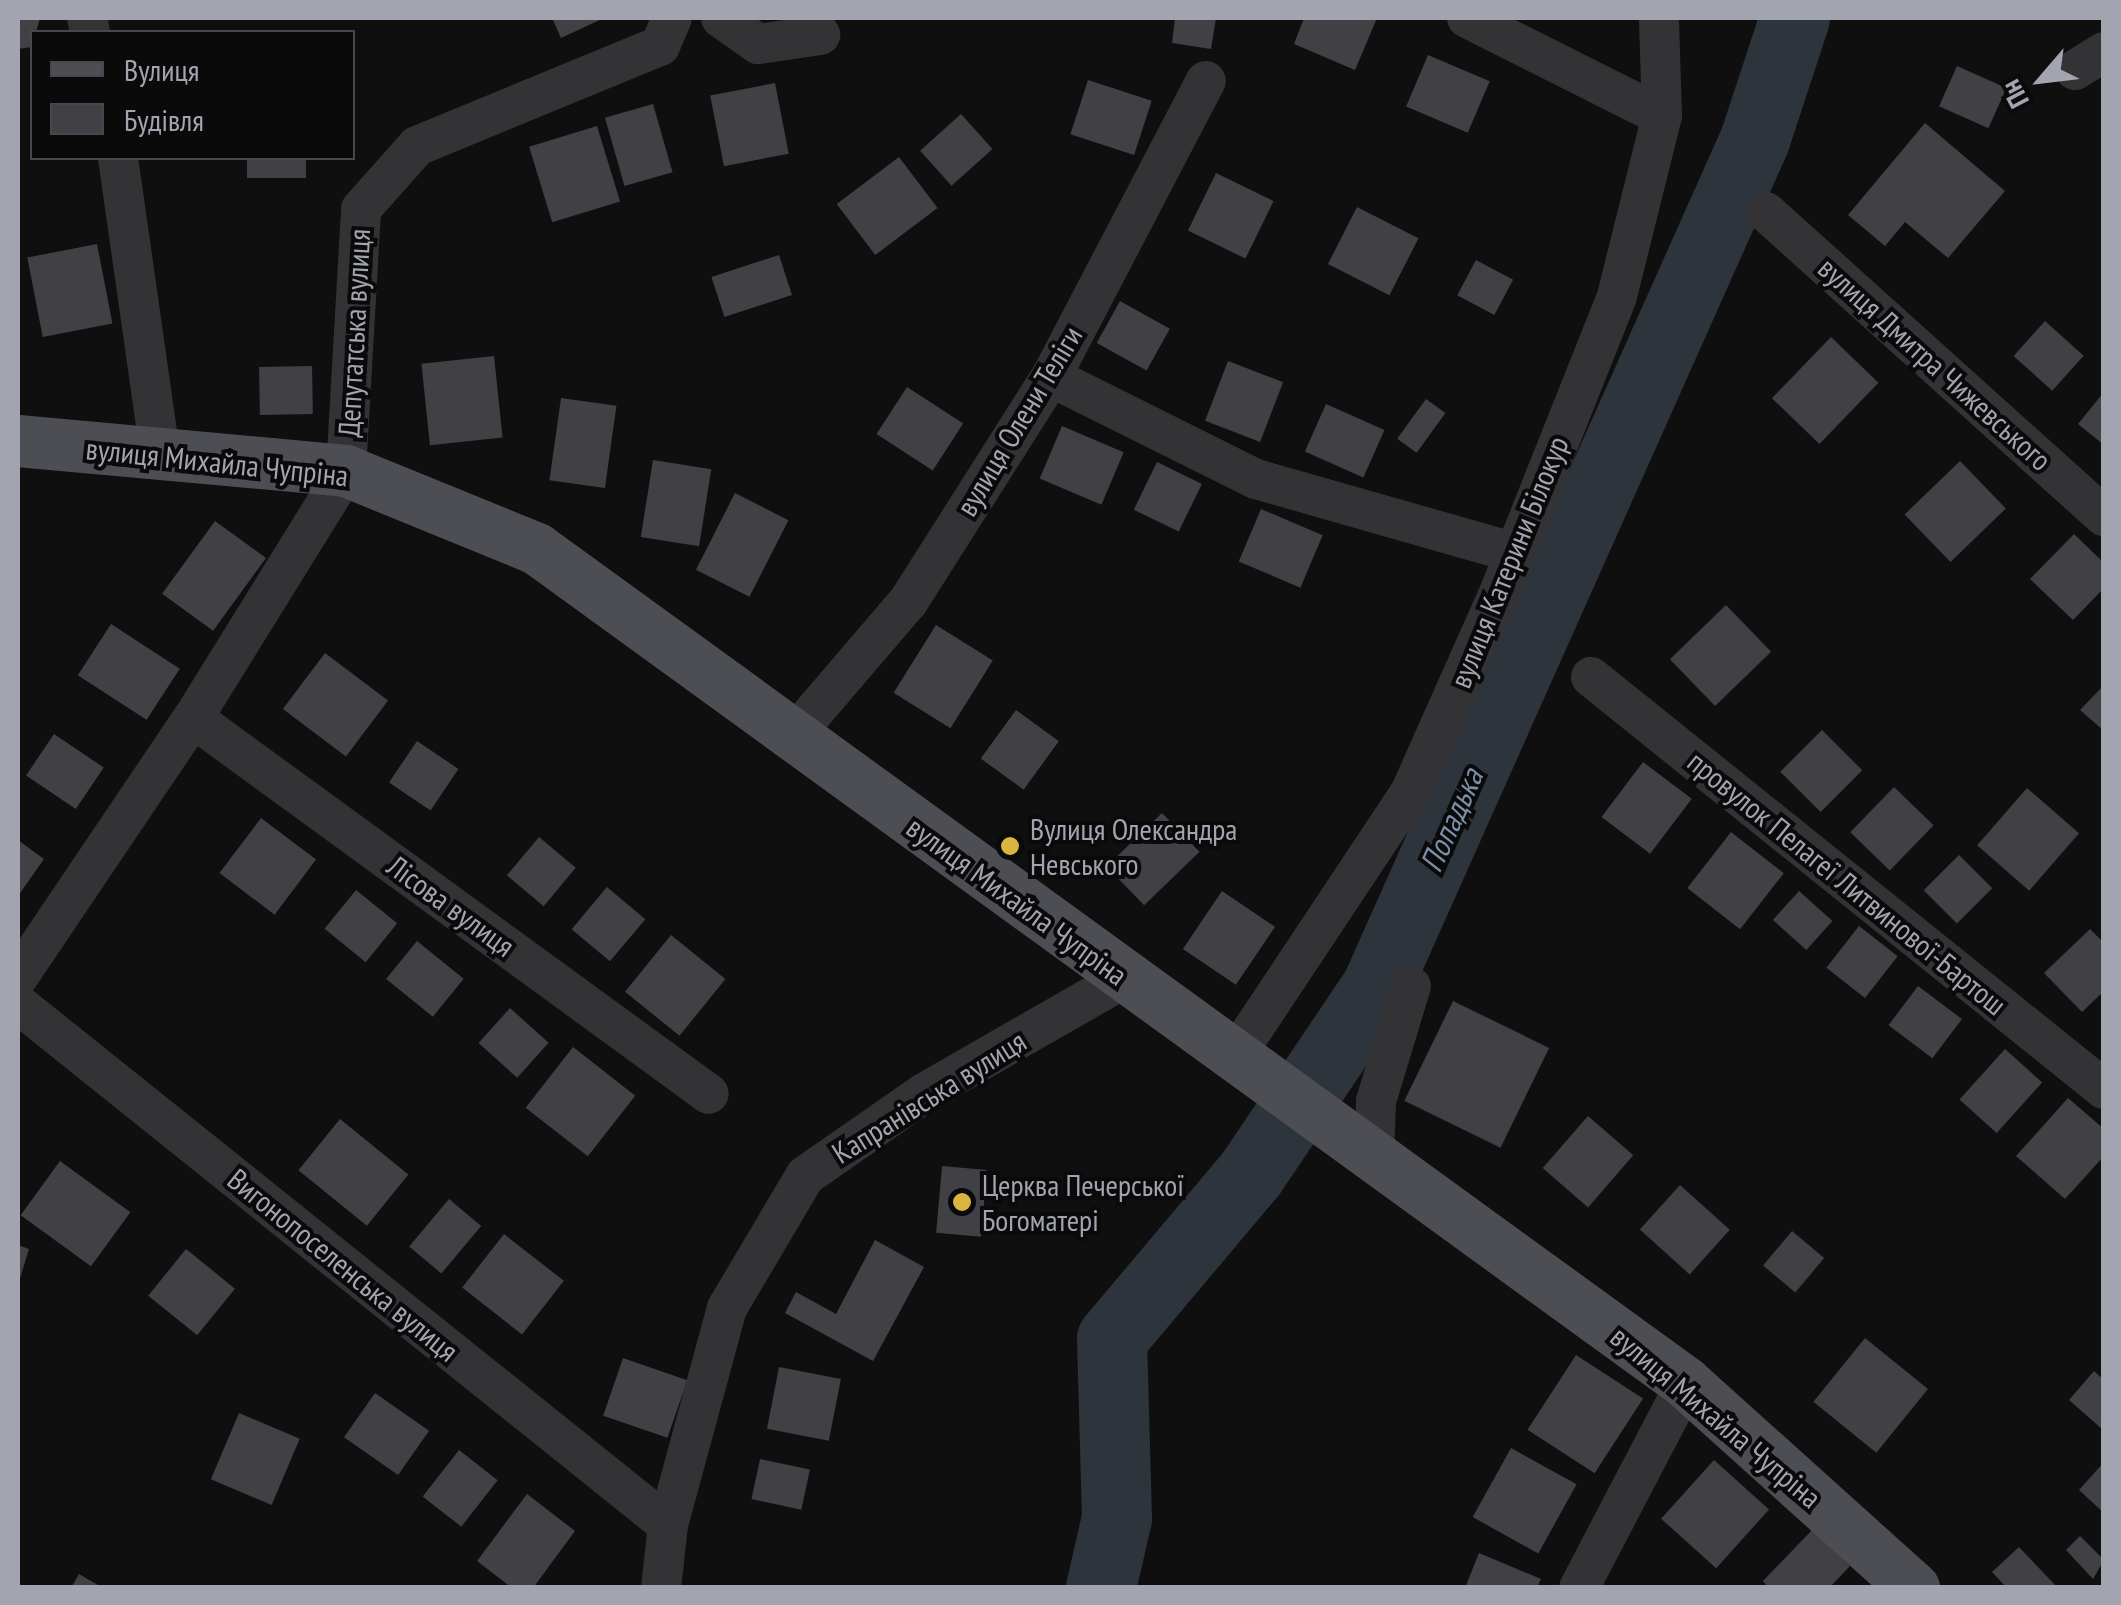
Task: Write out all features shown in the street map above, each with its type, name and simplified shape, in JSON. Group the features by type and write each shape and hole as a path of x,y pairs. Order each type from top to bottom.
{"main road":[{"name":"вулиця Михайла Чупріна","path":"18,441 346,471 537,549 1123,979 1360,1145 1686,1383 1914,1588"}],"street":[{"name":"Депутатська вулиця","path":"18,977 193,718 346,471 361,209 417,146 660,46 672,18"},
{"path":"721,18 758,44 820,35"},
{"path":"1467,18 1662,116"},
{"name":"вулиця Катерини Білокур","path":"1243,1066 1410,793 1515,553 1617,296 1662,116 1659,18"},
{"name":"вулиця Олени Теліги","path":"793,736 908,602 1051,378 1206,81"},
{"path":"118,160 160,453"},
{"name":"вулиця Дмитра Чижевського","path":"1766,212 2104,516"},
{"path":"1051,378 1256,479 1515,553"},
{"name":"провулок Пелагеї Литвинової-Бартош","path":"1591,676 2104,1089"},
{"name":"Лісова вулиця","path":"193,718 709,1094"},
{"name":"Капранівська вулиця","path":"661,1588 668,1525 727,1308 806,1176 924,1093 1123,979"},
{"path":"1360,1145 1411,986"},
{"name":"Вигонопоселенська вулиця","path":"18,1004 668,1525"},
{"path":"1579,1588 1686,1383"}],"building":[{"path":"18,18 40,18 37,30 30,30 30,47 18,49"},
{"path":"552,18 604,18 561,38"},
{"path":"1175,18 1216,18 1211,49 1172,43"},
{"path":"1304,18 1377,18 1355,70 1294,44"},
{"path":"1428,55 1490,81 1468,133 1406,107"},
{"path":"1957,66 2006,88 1988,128 1939,106"},
{"path":"1088,80 1152,101 1134,155 1070,134"},
{"path":"775,83 789,154 724,166 710,96"},
{"path":"653,104 673,172 625,186 605,118"},
{"path":"961,114 992,149 952,186 920,151"},
{"path":"1925,123 2005,191 1948,258 1905,222 1885,246 1848,215"},
{"path":"597,126 620,202 552,222 529,147"},
{"path":"899,157 938,208 875,255 837,204"},
{"path":"247,160 306,160 306,178 247,178"},
{"path":"1216,173 1274,201 1245,259 1188,231"},
{"path":"1357,207 1418,238 1389,295 1328,264"},
{"path":"97,244 112,324 43,337 27,258"},
{"path":"779,255 792,295 724,317 711,277"},
{"path":"1476,260 1513,280 1494,315 1457,295"},
{"path":"1120,301 1170,329 1147,371 1097,343"},
{"path":"2045,321 2084,356 2052,391 2014,356"},
{"path":"1831,337 1878,383 1819,444 1772,398"},
{"path":"494,356 503,438 430,445 421,364"},
{"path":"1228,361 1283,382 1260,442 1205,421"},
{"path":"312,366 313,414 260,415 259,367"},
{"path":"907,387 963,423 933,470 877,434"},
{"path":"2104,392 2104,445 2078,424"},
{"path":"561,398 616,406 605,488 549,480"},
{"path":"1426,399 1445,413 1417,453 1397,439"},
{"path":"1326,404 1384,430 1363,478 1305,452"},
{"path":"1062,426 1124,452 1101,505 1040,478"},
{"path":"653,460 711,469 699,546 641,537"},
{"path":"1960,461 2006,508 1950,562 1905,514"},
{"path":"1157,462 1202,484 1179,532 1134,510"},
{"path":"735,493 788,520 749,597 696,570"},
{"path":"1261,509 1323,535 1300,588 1239,561"},
{"path":"215,521 266,558 213,631 162,594"},
{"path":"2074,534 2104,563 2104,588 2073,620 2030,579"},
{"path":"1726,605 1771,652 1715,706 1670,659"},
{"path":"111,624 180,669 147,720 78,675"},
{"path":"936,625 993,661 950,728 894,693"},
{"path":"325,653 388,701 346,756 283,709"},
{"path":"2104,685 2104,731 2080,710"},
{"path":"1016,710 1059,741 1024,790 981,759"},
{"path":"1822,730 1862,770 1821,812 1780,772"},
{"path":"54,734 104,768 76,809 26,775"},
{"path":"417,741 458,769 430,810 389,782"},
{"path":"1643,762 1692,799 1650,854 1601,817"},
{"path":"1894,787 1934,825 1890,871 1850,832"},
{"path":"2027,788 2079,833 2029,891 1977,845"},
{"path":"1162,813 1200,852 1144,905 1107,866"},
{"path":"261,818 316,860 275,915 219,873"},
{"path":"1731,832 1784,873 1740,929 1687,888"},
{"path":"539,837 576,868 544,906 507,875"},
{"path":"18,840 44,859 18,896"},
{"path":"1959,855 1992,888 1957,924 1924,890"},
{"path":"607,887 645,919 610,961 572,929"},
{"path":"356,890 397,923 366,962 325,929"},
{"path":"1222,891 1275,927 1236,985 1183,949"},
{"path":"1799,891 1832,921 1806,950 1773,920"},
{"path":"1859,926 1898,956 1865,998 1826,968"},
{"path":"2090,929 2104,943 2104,991 2082,1012 2044,973"},
{"path":"671,935 725,979 679,1036 625,992"},
{"path":"417,941 464,979 433,1017 386,979"},
{"path":"1918,986 1962,1019 1932,1058 1889,1025"},
{"path":"1453,1001 1549,1048 1501,1148 1404,1101"},
{"path":"510,1008 549,1043 517,1078 479,1043"},
{"path":"573,1047 635,1096 588,1156 526,1108"},
{"path":"2005,1049 2042,1082 1997,1133 1959,1100"},
{"path":"2068,1098 2104,1129 2104,1156 2065,1199 2016,1156"},
{"path":"1588,1116 1633,1155 1588,1207 1543,1168"},
{"path":"340,1119 408,1174 367,1226 298,1170"},
{"path":"60,1161 130,1212 91,1266 21,1215"},
{"name":"Церква Печерської Богоматері","path":"942,1166 987,1170 981,1237 936,1233"},
{"path":"1680,1185 1730,1230 1690,1274 1640,1230"},
{"path":"449,1199 481,1226 441,1273 409,1246"},
{"path":"1792,1231 1824,1258 1795,1292 1763,1265"},
{"path":"504,1234 564,1281 522,1334 462,1288"},
{"path":"875,1240 924,1267 873,1361 785,1313 796,1292 836,1314"},
{"path":"18,1245 29,1249 18,1285"},
{"path":"186,1249 235,1289 197,1335 148,1296"},
{"path":"1865,1338 1928,1389 1876,1453 1813,1402"},
{"path":"1576,1355 1643,1399 1595,1473 1528,1430"},
{"path":"623,1358 687,1380 667,1438 603,1416"},
{"path":"779,1367 841,1379 829,1441 767,1429"},
{"path":"2094,1371 2104,1380 2102,1429 2069,1400"},
{"path":"375,1393 429,1431 398,1475 344,1437"},
{"path":"239,1413 300,1439 272,1505 211,1479"},
{"path":"1511,1448 1577,1484 1538,1553 1473,1517"},
{"path":"459,1450 498,1480 461,1527 423,1496"},
{"path":"760,1459 810,1470 801,1510 751,1499"},
{"path":"1714,1460 1769,1510 1716,1568 1661,1519"},
{"path":"2104,1462 2104,1513 2079,1490"},
{"path":"527,1494 575,1531 533,1588 512,1588 477,1561"},
{"path":"1813,1529 1850,1566 1829,1588 1769,1588 1763,1581"},
{"path":"2080,1536 2104,1560 2093,1579 2066,1550"},
{"path":"2019,1547 2058,1588 2007,1588 1992,1572"},
{"path":"1479,1553 1541,1579 1537,1588 1465,1588"},
{"path":"79,1574 103,1588 71,1588"}],"waterway":[{"name":"Попадька","path":"1101,1588 1117,1518 1112,1339 1251,1174 1376,989 1755,140 1795,18"}],"place":[{"name":"Вулиця Олександра Невського","path":"1010,846"},
{"name":"Церква Печерської Богоматері","path":"962,1202"}]}
